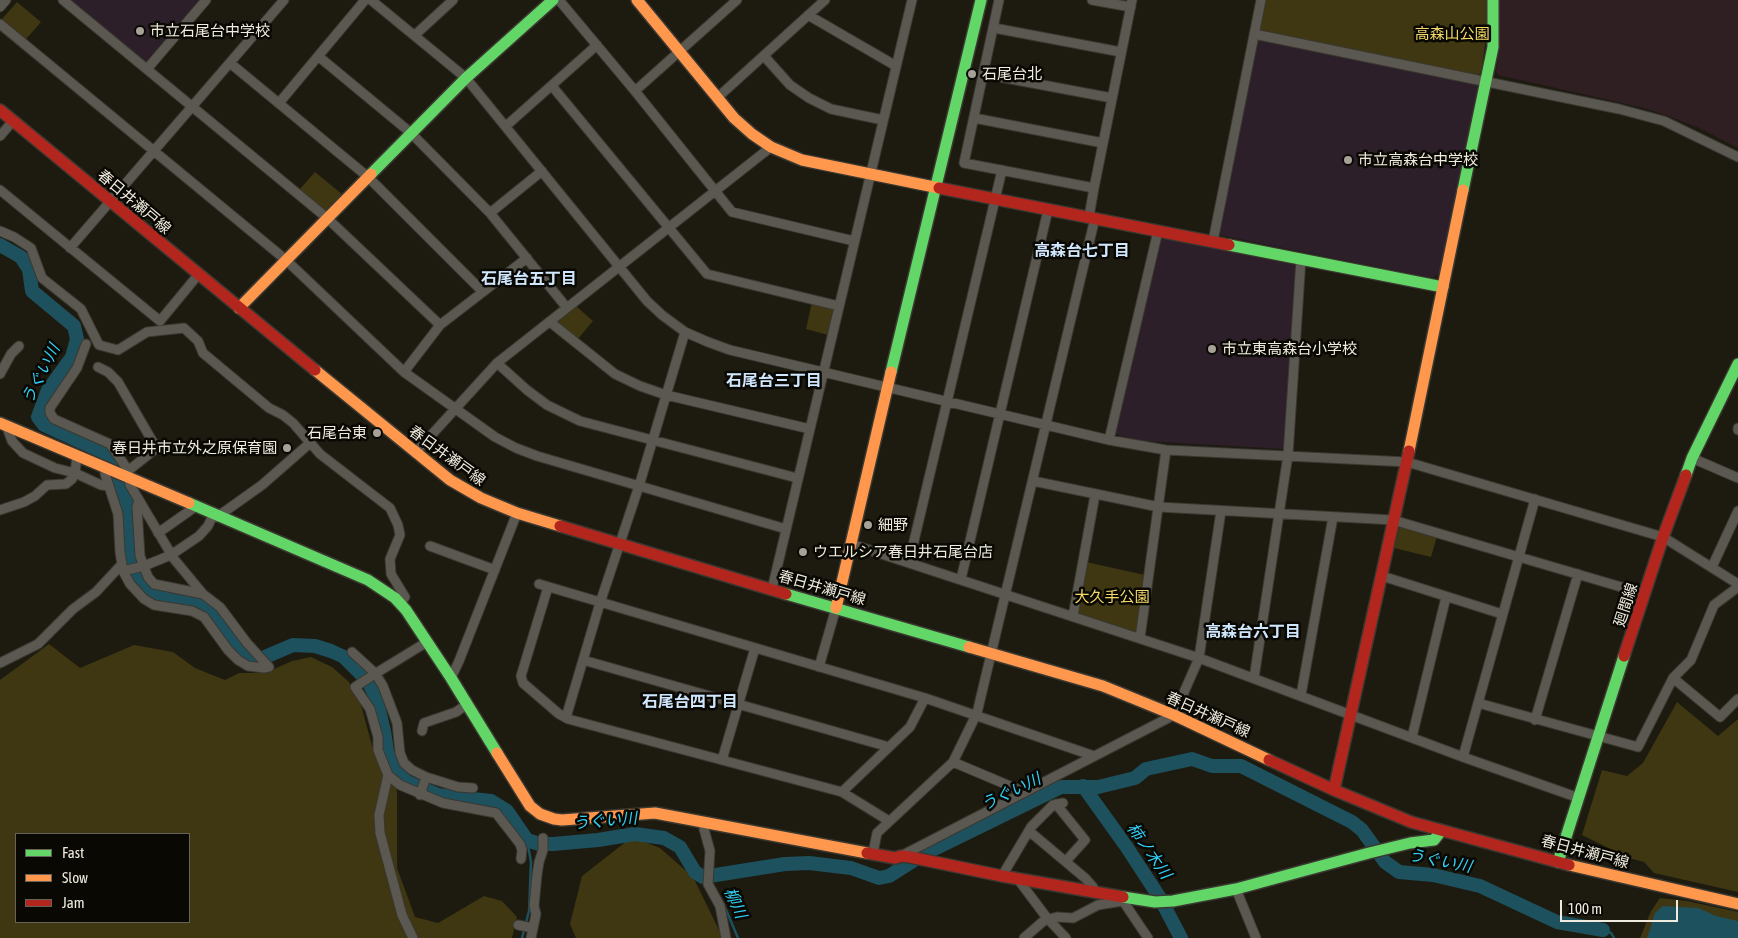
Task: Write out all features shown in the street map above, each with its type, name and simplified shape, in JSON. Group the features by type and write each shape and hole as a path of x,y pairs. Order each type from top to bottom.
{"street":[{"path":"0,7 6,0"},
{"path":"63,0 327,218 440,325"},
{"path":"147,68 206,0"},
{"path":"70,248 284,0"},
{"path":"279,103 365,0"},
{"path":"371,0 466,78 647,301 686,332 730,350 1109,440 1166,450 1407,462 1663,537 1738,584"},
{"path":"415,35 453,0"},
{"path":"239,308 466,78 553,0"},
{"path":"559,0 732,212 854,241"},
{"path":"635,91 737,0"},
{"path":"717,98 825,0"},
{"path":"772,589 912,0"},
{"path":"819,667 836,608 980,0"},
{"path":"1000,0 964,163 1094,188"},
{"path":"873,852 877,833 953,762 976,715 992,654 1046,425 1092,217 1094,188 1131,4 1092,0"},
{"path":"1213,241 1261,0"},
{"path":"1334,790 1407,462 1493,47 1493,0"},
{"path":"642,2 679,52 734,118 771,148 802,160 1444,287"},
{"path":"808,15 896,66"},
{"path":"0,24 286,260 404,372 495,437 537,456 786,529"},
{"path":"994,28 1121,52"},
{"path":"1254,34 1593,103 1664,121 1738,157"},
{"path":"506,126 597,45"},
{"path":"318,56 411,133 490,213 566,308"},
{"path":"764,56 790,85 808,98 831,108 883,120"},
{"path":"230,63 368,177 483,292"},
{"path":"984,74 1112,98"},
{"path":"552,86 707,274 839,306"},
{"name":"春日井瀬戸線","path":"0,110 198,276 415,453 450,480 481,498 517,514 619,545 1103,686 1174,715 1387,813 1441,831 1558,862 1738,904"},
{"path":"974,118 1103,143"},
{"path":"0,136 13,121"},
{"path":"415,453 497,363 618,266 771,148"},
{"path":"909,562 1002,170"},
{"path":"490,213 542,171"},
{"path":"0,190 160,321 198,276"},
{"path":"961,579 1048,210"},
{"path":"0,231 31,248 42,278 82,309 99,345 118,350 147,332 184,328 198,341 203,353 269,408 284,415 320,454 390,508 398,525 400,535 390,560 391,574 405,597 400,604"},
{"path":"1109,440 1158,231"},
{"path":"404,372 440,325 527,258"},
{"path":"1254,678 1288,455 1301,259"},
{"path":"550,322 615,374 640,386 666,395 810,429"},
{"path":"568,719 567,714 600,603 639,486 686,332"},
{"path":"86,344 77,368 50,408 50,413 54,419 110,444 130,486 171,555 202,594 220,607 247,643 270,667 248,666 238,660 204,617 192,611 154,605 144,599 130,584 123,568 118,514 105,474 106,468"},
{"path":"0,374 11,354 19,346"},
{"path":"497,363 527,390 547,404 580,421 798,478"},
{"name":"廻間線","path":"1558,862 1663,537 1692,458 1738,364"},
{"path":"98,367 108,372 118,382 154,444 153,451 126,475"},
{"path":"3,424 368,580 384,590 400,604 427,642 530,806 540,814 562,820 655,813 873,852 895,858 910,858 1123,899 1155,902 1236,889 1352,857 1410,843 1434,840 1439,837 1441,831"},
{"path":"3,424 12,441 23,453 55,468 74,473 101,485 109,486"},
{"path":"0,663 38,644 73,609 123,568 144,566 171,555 199,536 215,516 262,485 310,443"},
{"path":"1140,638 1166,450"},
{"path":"0,510 24,502 35,496 47,485 66,484 72,479 77,456"},
{"path":"1692,458 1738,478"},
{"path":"1033,481 1159,507 1393,520 1646,594"},
{"path":"1073,616 1095,495"},
{"path":"1463,757 1535,499"},
{"path":"139,500 137,507 140,556 148,577 154,584 202,594"},
{"path":"158,533 195,507"},
{"path":"910,858 1024,792 1174,715 1199,658 1221,511"},
{"path":"1712,567 1738,512"},
{"path":"451,678 517,514"},
{"path":"1301,695 1333,517"},
{"path":"851,544 1199,658 1463,757 1580,798"},
{"path":"430,546 495,570"},
{"path":"1535,720 1578,574"},
{"path":"1382,576 1502,614"},
{"path":"889,821 842,792 568,719 559,714 523,683 521,676 544,586 925,698 1094,756"},
{"path":"1478,703 1638,747 1673,678 1691,660 1714,605 1738,588"},
{"path":"1412,737 1446,596"},
{"path":"427,642 355,687 370,709 378,737 378,750 388,775 400,785 443,803 496,813 520,844 522,850 521,859"},
{"path":"722,760 755,648"},
{"path":"352,652 383,686 394,716 400,753 404,763 412,770 426,777 458,787 473,788"},
{"path":"583,660 889,747"},
{"path":"1673,678 1720,717 1738,699"},
{"path":"842,792 910,727 925,698"},
{"path":"422,732 424,723 456,712 466,705"},
{"path":"953,762 1024,792"},
{"path":"388,775 379,816 380,833 402,915 413,938"},
{"path":"420,794 426,777"},
{"path":"1002,876 1039,817 1060,804 1085,840 1066,861"},
{"path":"705,822 704,829 710,851 708,884 720,906 726,938"},
{"path":"1029,831 1094,887 1094,892"},
{"path":"518,925 532,933 536,914 534,906 539,862 543,850 543,838"},
{"path":"1018,878 1048,918 1066,938"},
{"path":"1236,889 1256,938"},
{"path":"1024,938 1048,918 1072,918 1098,906 1123,899"},
{"path":"1123,899 1148,938"}],"shaded area":[{"name":"市立石尾台中学校","path":"69,0 199,0 147,61 144,62"},
{"path":"1498,0 1738,0 1738,148 1699,128 1644,108 1498,75 1496,71 1498,60 1495,59"},
{"name":"市立高森台中学校","path":"1260,40 1475,82 1479,85 1439,274 1433,278 1219,235 1257,42"},
{"name":"市立東高森台小学校","path":"1160,238 1296,265 1285,447 1283,449 1143,441 1118,435 1115,432"}],"green space":[{"name":"高森山公園","path":"1265,0 1486,0 1487,31 1481,73 1478,75 1261,33"},
{"path":"17,2 41,22 26,39 2,19"},
{"path":"315,172 343,195 328,211 325,211 299,190"},
{"path":"812,302 833,307 834,310 828,335 806,329"},
{"path":"576,306 593,321 577,340 558,324 558,320"},
{"path":"1400,525 1437,536 1431,557 1394,548"},
{"name":"大久手公園","path":"1086,562 1145,575 1137,631 1134,633 1079,615 1077,612"},
{"path":"49,644 80,668 134,645 173,652 195,668 225,680 239,673 265,673 292,661 311,657 332,667 349,682 360,701 374,753 395,779 397,794 397,868 415,917 438,923 484,896 502,901 517,917 512,938 0,938 0,680"},
{"path":"1677,702 1718,736 1738,719 1738,892 1654,873 1644,862 1629,858 1582,835 1602,770 1627,776 1643,763"},
{"path":"632,837 660,848 693,877 723,938 576,938 570,924 582,876"},
{"path":"1660,898 1687,901 1738,912 1738,938 1640,938 1651,911"}],"water":[{"path":"1663,906 1698,908 1716,916 1738,921 1738,938 1647,938 1655,913"}],"waterway":[{"name":"うぐい川","path":"0,245 21,257 29,269 32,291 74,326 77,339 72,357 48,390 38,417 44,425 103,452 108,458 127,502 132,564 149,589 165,597 192,601 211,611 248,658 265,657 293,645 315,646 344,657 369,683 376,697 387,751 395,771 407,782 438,795 491,801 507,811 527,840 539,844 553,844 635,834 664,838 680,847 695,872 703,877 785,864 809,863 851,868 879,878 889,876 922,855 1061,787 1098,787 1135,778 1146,769 1192,759 1212,766 1241,766 1352,822 1362,830 1385,862 1399,872 1433,875 1480,886 1557,922 1603,930"},
{"name":"柿ノ木川","path":"1083,786 1160,898 1181,938"},
{"path":"522,938 529,911 531,862 527,840"},
{"name":"柳川","path":"724,905 738,938"},
{"path":"1603,930 1611,933 1614,938"}],"traffic: fast":[{"path":"371,174 466,78 553,0"},
{"path":"891,372 981,0"},
{"path":"1463,190 1493,47 1493,0"},
{"path":"1229,245 1443,287"},
{"path":"1686,475 1692,458 1738,364"},
{"path":"189,503 368,580 395,598 406,610 451,678 497,753"},
{"path":"786,594 969,647"},
{"path":"1558,862 1624,656"},
{"path":"1123,897 1155,902 1173,901 1236,889 1369,853 1410,843 1434,840 1441,831"}],"traffic: slow":[{"path":"637,0 734,118 771,147 802,160 939,188"},
{"path":"239,308 371,174"},
{"path":"1409,451 1463,190"},
{"path":"315,370 450,480 481,498 517,513 560,526"},
{"path":"836,608 891,372"},
{"path":"0,423 189,503"},
{"path":"969,647 1103,686 1174,715 1269,760"},
{"path":"497,753 530,806 540,814 554,819 655,813 867,853"},
{"path":"1569,865 1738,904"}],"traffic: jam":[{"path":"0,110 315,370"},
{"path":"939,188 1229,245"},
{"path":"1334,790 1409,451"},
{"path":"1624,656 1663,537 1686,475"},
{"path":"560,526 786,594"},
{"path":"1269,760 1411,822 1569,865"},
{"path":"867,853 895,858 901,856 910,857 1002,876 1123,897"}],"place":[{"name":"市立石尾台中学校","path":"140,31"},
{"name":"石尾台北","path":"972,74"},
{"name":"市立高森台中学校","path":"1348,160"},
{"name":"市立東高森台小学校","path":"1212,349"},
{"name":"石尾台東","path":"377,433"},
{"name":"春日井市立外之原保育園","path":"287,448"},
{"name":"細野","path":"868,525"},
{"name":"ウエルシア春日井石尾台店","path":"803,552"}],"district":[{"name":"高森台七丁目","path":"1082,251"},
{"name":"石尾台五丁目","path":"529,279"},
{"name":"石尾台三丁目","path":"774,381"},
{"name":"高森台六丁目","path":"1253,632"},
{"name":"石尾台四丁目","path":"690,702"}]}
